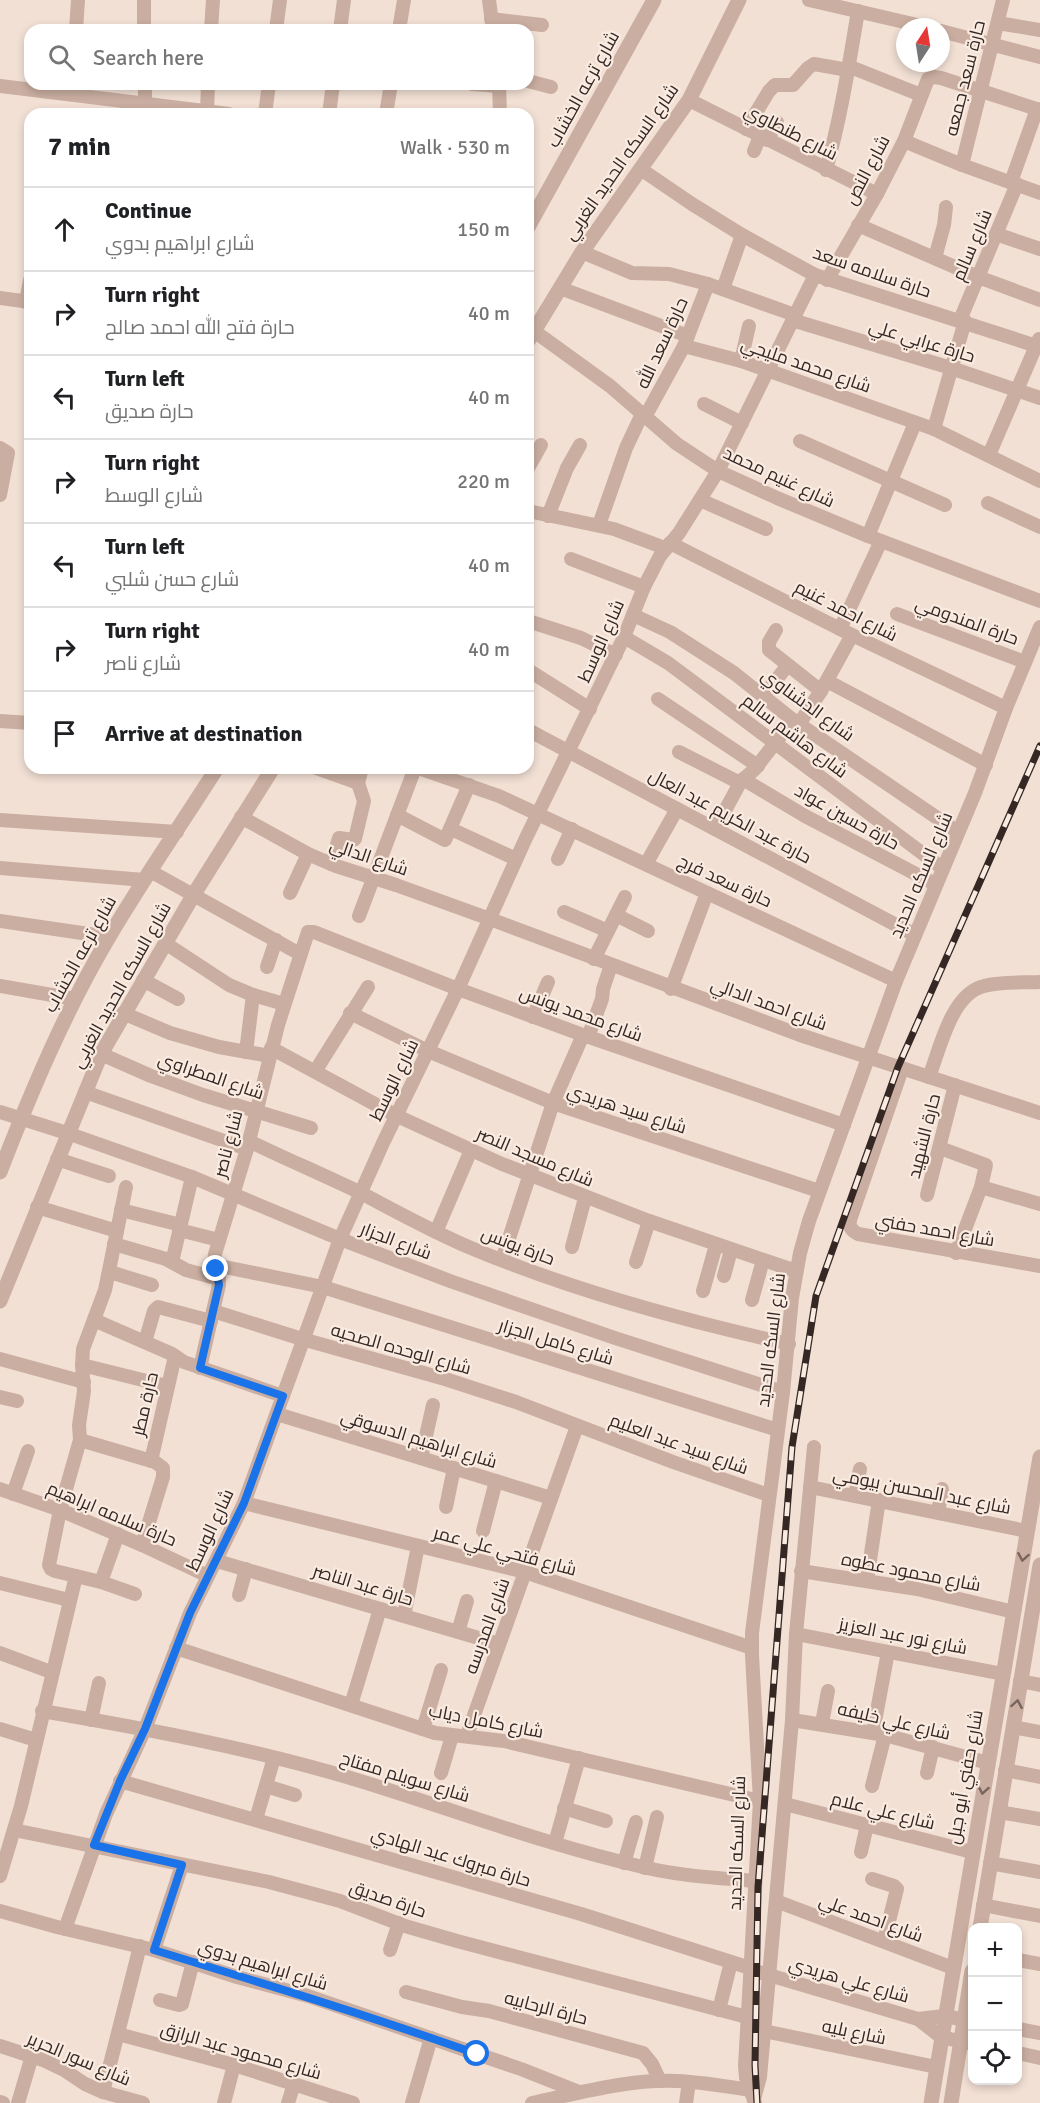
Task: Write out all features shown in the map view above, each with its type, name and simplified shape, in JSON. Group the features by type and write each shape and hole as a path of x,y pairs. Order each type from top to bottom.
{"street":[{"path":"76,24 78,0"},
{"path":"144,0 144,24"},
{"path":"211,24 213,0"},
{"path":"277,24 280,0"},
{"path":"341,24 344,0"},
{"path":"400,24 404,0"},
{"path":"489,0 492,24"},
{"name":"شارع ترعه الخشاب","path":"534,216 654,0"},
{"name":"شارع السكه الحديد الغربي","path":"534,326 582,252 642,170 689,100 739,0"},
{"path":"809,0 865,8 897,18"},
{"name":"حارة سعد جمعه","path":"962,165 1003,0"},
{"path":"826,170 837,131 848,68 865,8"},
{"path":"998,23 1040,30"},
{"path":"534,25 542,25"},
{"path":"950,33 1040,57"},
{"path":"746,129 775,85 793,85 814,64 848,68 921,95"},
{"name":"شارع النص","path":"821,277 877,194 904,141 928,79 934,76 981,91"},
{"path":"534,83 551,87"},
{"path":"0,86 24,87"},
{"path":"77,90 169,108"},
{"path":"145,90 145,104"},
{"path":"207,108 208,90"},
{"path":"266,108 268,90"},
{"path":"330,108 332,90"},
{"path":"387,108 390,90"},
{"path":"499,90 500,108"},
{"path":"981,91 1039,110"},
{"name":"شارع طنطاوي","path":"689,100 877,194"},
{"name":"شارع سالم","path":"934,429 962,321 996,234 1039,110"},
{"path":"754,151 777,122"},
{"path":"904,141 1040,193"},
{"name":"حارة سلامه سعد","path":"642,170 742,235 821,277 1039,343"},
{"path":"935,258 944,225 946,207"},
{"path":"858,225 978,277 1040,300"},
{"path":"996,234 1040,249"},
{"path":"723,289 742,235"},
{"name":"حارة عرابي علي","path":"582,252 632,273 669,274 708,284 794,317 1040,398"},
{"name":"شارع الوسط","path":"65,1929 94,1845 120,1781 145,1729 176,1648 208,1576 244,1503 340,1239 458,989 516,859 616,655 644,587 668,546 679,533 718,471 794,317 821,277"},
{"name":"حارة سعد الله","path":"599,525 626,448 686,341 708,284"},
{"name":"شارع محمد مليجي","path":"560,288 686,341 934,429 1040,481"},
{"path":"0,298 24,301"},
{"path":"741,361 749,326"},
{"name":"شارع غنيم محمد","path":"534,330 610,386 677,444 718,471 875,538 1040,601"},
{"path":"989,455 1039,343"},
{"path":"704,404 742,423"},
{"path":"715,829 741,781 758,766 824,686 846,632 891,481 915,423"},
{"path":"800,441 945,505"},
{"path":"534,457 541,445"},
{"path":"548,516 567,468 580,445"},
{"path":"0,448 8,453 0,495"},
{"path":"700,500 766,529"},
{"path":"988,503 1040,527"},
{"name":"شارع احمد غنيم","path":"534,512 599,525 668,546 1006,708"},
{"path":"571,559 644,587"},
{"name":"حارة المندومي","path":"897,614 1025,662"},
{"name":"شارع الدشناوي","path":"633,615 670,632 734,673 796,722 958,832"},
{"path":"534,623 581,639 616,655"},
{"name":"شارع السكه الحديد","path":"753,2097 745,2066 760,1801 752,1648 754,1608 789,1344 796,1271 819,1191 896,981 986,765 1006,708 1040,627"},
{"path":"776,630 769,642 769,650 788,665 824,686 986,765"},
{"name":"شارع هاشم سالم","path":"624,637 668,663 942,868"},
{"path":"764,695 788,665"},
{"path":"534,674 590,709"},
{"path":"658,699 758,766"},
{"path":"0,721 24,723"},
{"name":"حارة عبد الكريم عبد العال","path":"534,733 915,935"},
{"name":"حارة حسين عواد","path":"680,752 741,781 935,884"},
{"name":"شارع ترعه الخشاب","path":"0,1172 21,1119 75,999 147,875 213,774"},
{"name":"شارع السكه الحديد الغربي","path":"0,1301 100,1053 194,894 269,774"},
{"path":"333,774 358,783"},
{"path":"331,864 339,837 355,839 364,801 358,783 360,774"},
{"path":"359,916 414,774"},
{"name":"حارة سعد فرج","path":"435,774 499,796 896,981"},
{"path":"397,815 445,840 469,785"},
{"path":"646,864 677,809"},
{"name":"شارع الدالي","path":"241,818 331,864 490,919"},
{"path":"0,820 177,832"},
{"path":"451,829 516,859"},
{"path":"558,859 572,829"},
{"path":"290,893 308,854"},
{"path":"0,868 147,875 194,894 300,954"},
{"path":"671,989 707,893"},
{"path":"594,959 625,897"},
{"path":"564,912 608,931"},
{"path":"616,915 648,931"},
{"name":"شارع احمد الدالي","path":"490,919 671,989 800,1035 1040,1113"},
{"path":"0,921 109,937"},
{"name":"شارع محمد يونس","path":"308,933 314,932 585,1036 844,1125"},
{"name":"شارع ناصر","path":"214,1265 219,1240 248,1145 271,1052 308,933"},
{"path":"267,967 276,940"},
{"path":"165,944 222,979 226,984 285,1004"},
{"path":"502,1260 553,1103 602,999 611,965"},
{"path":"143,980 178,999"},
{"path":"533,1017 548,982"},
{"path":"929,1077 955,1008 964,998 983,986 1040,982"},
{"path":"0,986 75,999"},
{"path":"316,1070 368,987"},
{"path":"246,1052 253,995"},
{"name":"شارع مسجد النصر","path":"123,1013 170,1033 219,1047 246,1052 271,1052 316,1070 397,1116 530,1176 716,1245 796,1271"},
{"name":"شارع سيد هريدي","path":"351,1013 428,1051 553,1103 819,1191"},
{"name":"شارع المطراوي","path":"100,1053 203,1095 311,1128"},
{"name":"شارع احمد حفني","path":"902,1068 849,1226 852,1231 956,1253 1040,1266"},
{"name":"حارة الشهيد","path":"927,1195 955,1085"},
{"name":"حارة يونس","path":"85,1092 248,1145 361,1194 436,1232 502,1260 642,1308 789,1344"},
{"name":"شارع الجزار","path":"0,1112 192,1177 340,1239 450,1281 615,1338 783,1392"},
{"path":"940,1148 985,1163 981,1187 956,1253"},
{"path":"436,1232 471,1150"},
{"path":"57,1159 109,1176"},
{"path":"172,1262 192,1177"},
{"path":"126,1187 110,1272 83,1349 84,1391 79,1425 80,1440 60,1510 49,1565 55,1571 101,1582 135,1594"},
{"path":"981,1187 1040,1204"},
{"path":"572,1247 585,1198"},
{"path":"37,1207 115,1237 186,1270 219,1279"},
{"path":"121,1210 219,1240"},
{"path":"636,1262 649,1221"},
{"path":"704,1291 716,1245"},
{"path":"724,1276 731,1250"},
{"path":"752,1300 763,1260"},
{"path":"200,1368 219,1279 214,1265"},
{"name":"شارع كامل الجزار","path":"214,1265 323,1287 778,1430"},
{"path":"110,1272 152,1285"},
{"name":"شارع الوحده الصحيه","path":"145,1342 154,1311 158,1307 212,1316 445,1379 516,1402 577,1426"},
{"path":"94,1320 184,1362 283,1396"},
{"name":"حارة مطر","path":"151,1461 175,1356"},
{"path":"0,1359 84,1382"},
{"path":"82,1365 167,1386"},
{"path":"0,1397 17,1401"},
{"path":"421,1458 433,1405"},
{"name":"شارع ابراهيم الدسوقي","path":"277,1414 551,1498"},
{"name":"شارع سيد عبد العليم","path":"577,1426 769,1495"},
{"name":"شارع المدرسه","path":"467,1735 577,1426"},
{"path":"80,1440 160,1464 164,1472 142,1545"},
{"path":"532,2103 628,2083 660,2081 689,2082 753,2097 760,2077 792,1720 801,1571 814,1447"},
{"path":"7,1491 28,1451"},
{"name":"شارع حفني أبو جبل","path":"930,2103 1040,1458"},
{"path":"446,1508 454,1468"},
{"path":"855,1496 860,1469"},
{"path":"483,1531 496,1481"},
{"name":"شارع عبد المحسن بيومي","path":"810,1487 1027,1531"},
{"path":"938,1512 942,1489"},
{"name":"حارة سلامه ابراهيم","path":"7,1491 118,1534 208,1576"},
{"path":"867,1580 879,1500"},
{"name":"شارع فتحي علي عمر","path":"244,1503 525,1572 752,1648"},
{"path":"101,1582 118,1534"},
{"path":"404,1616 418,1546"},
{"name":"حارة عبد الناصر","path":"217,1561 500,1644"},
{"path":"981,1923 1020,1681 1035,1626 1040,1565"},
{"path":"239,1595 246,1569"},
{"name":"شارع محمود عطوه","path":"801,1571 917,1589 1013,1617 1035,1626"},
{"path":"0,1876 14,1830 76,1576"},
{"path":"0,1583 69,1600"},
{"path":"458,1632 467,1601"},
{"path":"351,1705 380,1609"},
{"name":"شارع نور عبد العزيز","path":"796,1634 1003,1674"},
{"name":"شارع كامل دياب","path":"176,1648 423,1729 452,1736 467,1735 504,1741 760,1801"},
{"path":"872,1786 888,1652"},
{"path":"0,1653 51,1672"},
{"path":"423,1729 441,1670"},
{"path":"1020,1681 1040,1684"},
{"path":"92,1720 99,1683"},
{"path":"822,1723 828,1691"},
{"name":"شارع سويلم مفتاح","path":"42,1711 145,1729 274,1758 356,1780 624,1863 645,1868 755,1881"},
{"name":"شارع علي خليفه","path":"792,1720 822,1723 879,1734 988,1763"},
{"path":"1013,1727 1040,1732"},
{"path":"0,1729 36,1740"},
{"path":"441,1773 452,1736"},
{"path":"927,1773 933,1748"},
{"path":"256,1819 274,1758"},
{"path":"555,1843 579,1758"},
{"path":"1005,1770 1040,1777"},
{"name":"حارة مبروك عبد الهادي","path":"120,1781 581,1914 769,1976"},
{"path":"266,1786 295,1795"},
{"name":"شارع علي علام","path":"785,1804 972,1852"},
{"path":"564,1808 606,1821"},
{"path":"999,1812 1040,1819"},
{"path":"645,1868 657,1817"},
{"path":"624,1863 636,1822"},
{"path":"861,1852 867,1825"},
{"name":"حارة صديق","path":"14,1830 269,1882 340,1901 456,1941 747,2017"},
{"path":"990,1863 1040,1872"},
{"path":"103,2092 118,2034 147,1948 182,1865"},
{"path":"872,1879 897,1889 884,1941"},
{"name":"شارع احمد علي","path":"776,1901 953,1968"},
{"path":"983,1905 1040,1916"},
{"name":"شارع ابراهيم بدوي","path":"0,1911 147,1948 237,1977 308,1996 539,2075 579,2092"},
{"path":"390,1950 399,1923"},
{"path":"1022,1960 1040,1964"},
{"path":"160,2000 182,2004 193,1962"},
{"path":"719,2010 731,1962"},
{"name":"شارع علي هريدي","path":"769,1976 918,2019 941,2037"},
{"name":"حارة الرحابيه","path":"406,1992 643,2053 652,2064 660,2081"},
{"name":"شارع علي هريدي","path":"918,2019 944,2016 968,2020"},
{"path":"951,2103 967,2043 968,2020"},
{"path":"1022,2030 1040,2033"},
{"name":"شارع بليه","path":"764,2031 936,2067"},
{"name":"شارع محمود عبد الرازق","path":"118,2034 234,2065 353,2103"},
{"path":"941,2037 967,2043"},
{"path":"412,2103 431,2038"},
{"name":"شارع سور الحرير","path":"0,2046 32,2056 64,2070 85,2084 103,2092 144,2103"},
{"path":"1022,2054 1040,2058"},
{"path":"18,2103 32,2056"},
{"path":"224,2103 234,2065"},
{"path":"686,2103 689,2082"},
{"path":"288,2103 294,2084"}],"railway":[{"path":"757,2103 755,2065 758,1887 792,1447 816,1296 898,1067 1040,746"}],"route":[{"path":"216,1269 219,1285 200,1368 283,1396 244,1503 190,1613 145,1729 120,1781 94,1845 182,1865 154,1950 237,1977 308,1996 477,2054"}]}
